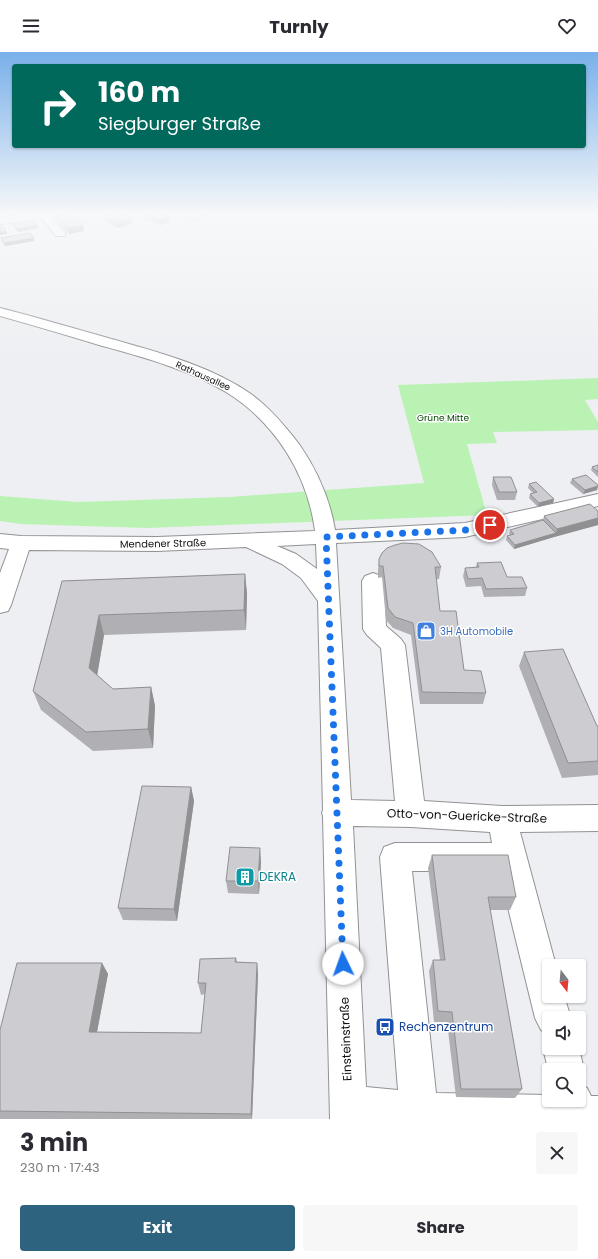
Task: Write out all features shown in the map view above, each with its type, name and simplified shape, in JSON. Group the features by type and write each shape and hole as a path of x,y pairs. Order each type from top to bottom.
{"street":[{"name":"Rathausallee","path":"0,312 152,355 197,372 233,390 266,415 287,438 306,471 318,498 326,537"},
{"name":"Mendener Straße","path":"0,541 21,543 157,544 249,542 466,530 598,500"},
{"name":"Einsteinstraße","path":"326,537 349,1112"},
{"path":"249,542 289,559 308,573 329,599"},
{"path":"0,605 21,543"},
{"path":"372,581 376,629 392,645 411,814"},
{"name":"Otto-von-Guericke-Straße","path":"336,813 411,814 502,819 598,818"},
{"path":"502,819 510,857 551,1011"},
{"path":"419,1112 395,857 510,857"},
{"path":"349,1112 386,1107 419,1112 583,1110"}],"green space":[{"name":"Grüne Mitte","path":"598,378 598,399 585,400 598,422 598,430 493,432 497,443 467,444 487,515 147,528 21,524 0,521 0,496 78,502 230,497 424,483 398,385"}],"building":[{"path":"598,465 598,472 592,467"},
{"path":"586,475 598,486 585,490 572,479"},
{"path":"493,477 511,477 517,492 499,492"},
{"path":"536,482 554,499 539,503 530,494 537,492 529,484"},
{"path":"590,504 598,511 598,518 557,529 544,516"},
{"path":"543,520 556,533 515,545 507,536 514,534 510,530"},
{"name":"3H Automobile","path":"403,543 419,544 432,552 441,567 435,567 440,611 456,611 464,670 481,671 486,693 422,692 413,623 395,617 388,608 383,566 379,566 379,559 387,548"},
{"path":"501,562 507,577 522,577 527,588 486,589 482,578 468,579 465,568 479,567 477,563"},
{"path":"245,574 244,610 99,615 89,668 113,689 151,687 148,729 86,732 33,691 62,581"},
{"path":"563,649 598,726 598,761 568,763 524,652"},
{"path":"142,786 191,787 174,909 118,908"},
{"path":"230,847 260,848 258,881 226,881"},
{"path":"432,855 508,855 516,897 488,897 522,1089 461,1089 452,1012 438,1011 433,960 445,960"},
{"path":"236,958 235,962 257,963 251,1114 0,1111 0,1030 17,963 102,963 89,1032 201,1033 206,983 198,983 200,959"}],"place":[{"name":"3H Automobile","path":"426,631"},
{"name":"DEKRA","path":"245,877"},
{"name":"Rechenzentrum","path":"385,1027"}],"route":[{"path":"343,964 326,537 466,530 490,525"}]}
